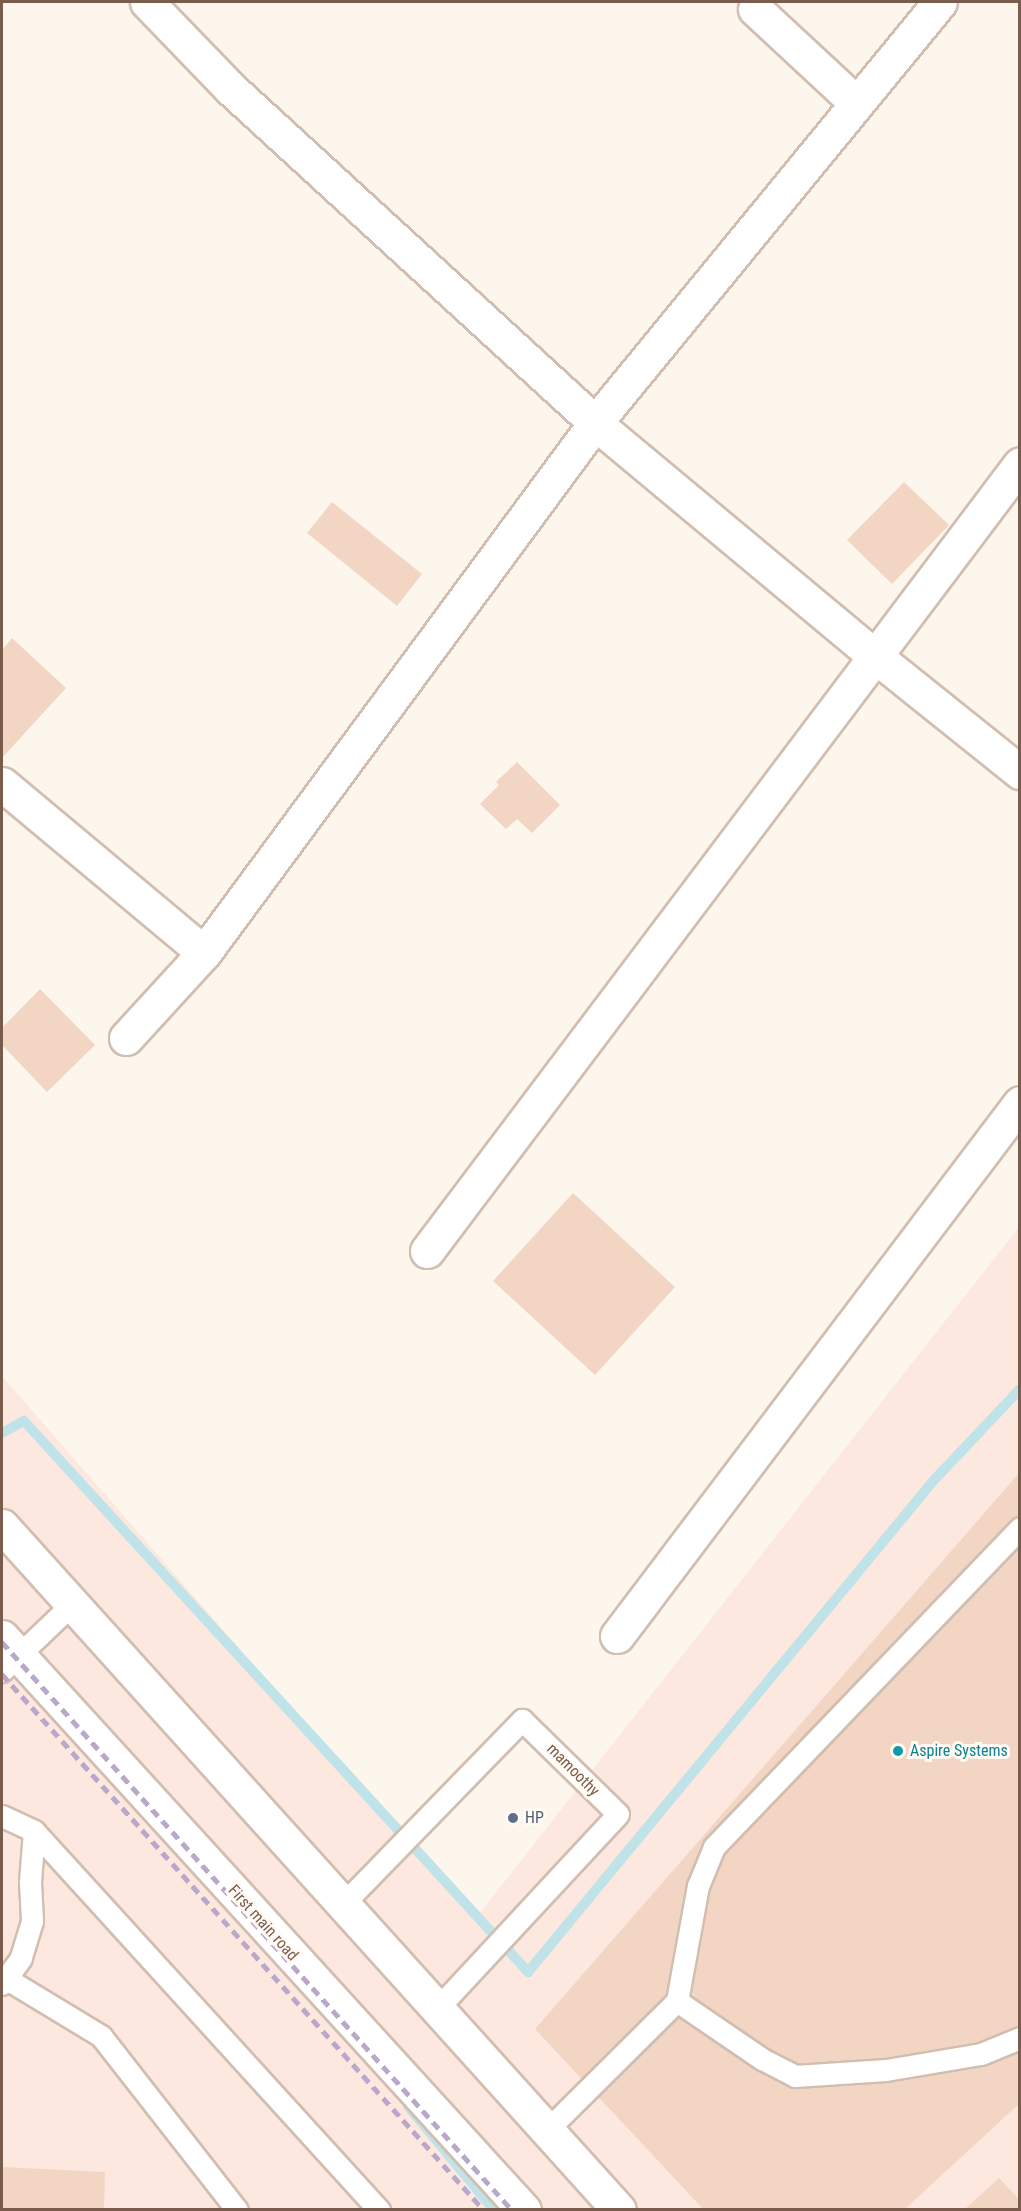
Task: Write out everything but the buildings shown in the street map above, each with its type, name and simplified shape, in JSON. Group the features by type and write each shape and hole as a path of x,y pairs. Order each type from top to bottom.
{"street":[{"path":"147,2 230,88 595,423 875,656 1020,772"},
{"path":"126,1038 204,953 595,423 940,2"},
{"path":"755,9 856,103"},
{"path":"428,1251 1020,464"},
{"path":"2,784 204,953"},
{"path":"617,1636 1020,1103"},
{"path":"2,1526 619,2210"},
{"name":"First main road","path":"7,1654 524,2210"}],"lane":[{"path":"547,2130 677,2001 698,1886 714,1847 1020,1528"},
{"path":"7,1654 72,1604"},
{"name":"mamoothy","path":"343,1904 522,1720 618,1814 437,2009"},
{"path":"2,1816 34,1831 379,2210"},
{"path":"34,1831 30,1882 32,1921 21,1958 4,1982 101,2036 237,2210"},
{"path":"677,2001 762,2059 795,2076 886,2070 981,2054 1020,2038"}],"shaded area":[{"path":"1019,1227 1019,2209 2,2209 2,1376 475,1919"}],"waterway":[{"path":"2,1433 24,1421 528,1972 934,1480 1020,1389"},
{"path":"408,2106 494,2210"}],"railway":[{"path":"2,1642 512,2210"},
{"path":"2,1674 484,2210"}],"place":[{"name":"Aspire Systems","path":"898,1751"},
{"name":"HP","path":"513,1818"}]}
